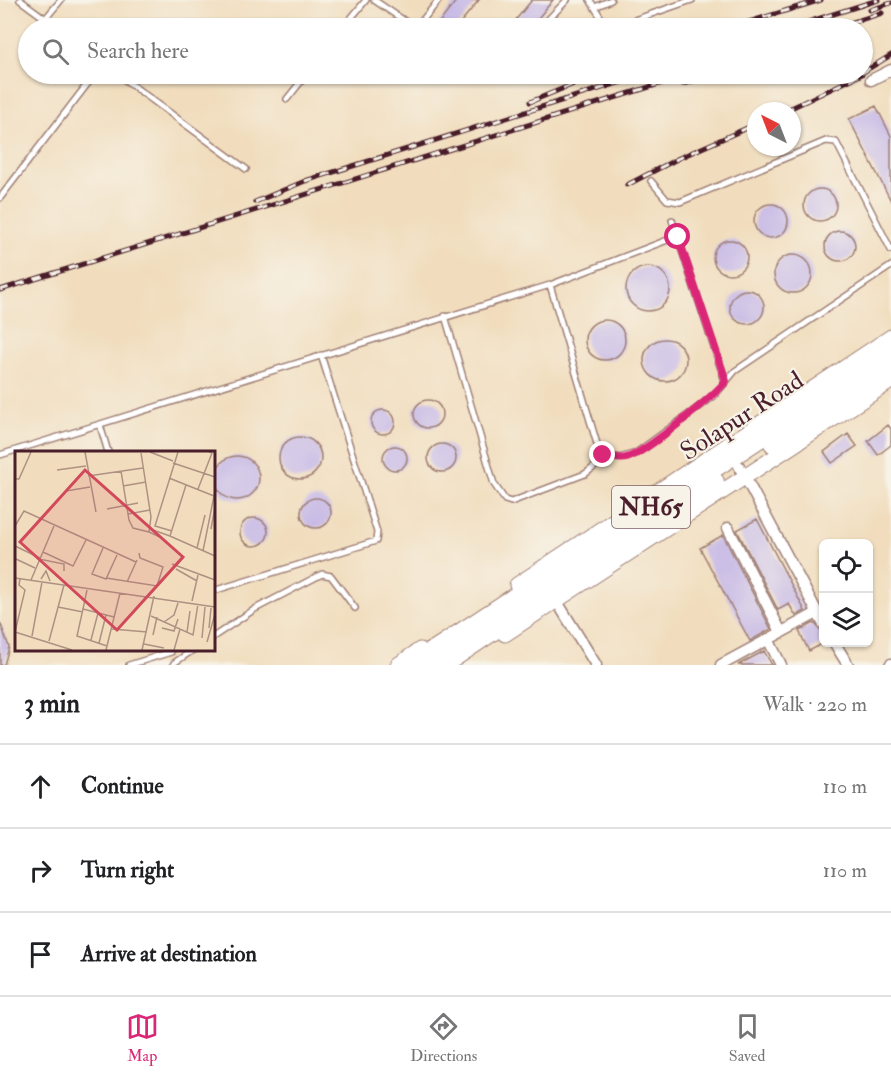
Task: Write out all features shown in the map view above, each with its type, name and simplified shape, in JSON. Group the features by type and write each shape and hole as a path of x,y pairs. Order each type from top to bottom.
{"highway":[{"name":"Solapur Road","path":"441,665 584,560 891,351"},
{"name":"Solapur Road","path":"413,665 584,560 742,471 891,369"}],"street":[{"path":"873,79 891,70"},
{"path":"398,665 891,337"},
{"path":"457,665 556,600 742,471 891,381"},
{"path":"742,471 819,616"},
{"path":"728,528 781,632"},
{"path":"556,600 596,665"},
{"path":"721,665 817,613"},
{"path":"768,639 781,665"},
{"path":"837,647 848,665"}],"lane":[{"path":"20,0 44,18"},
{"path":"46,18 61,0"},
{"path":"351,18 366,0"},
{"path":"374,0 400,18"},
{"path":"424,18 439,0"},
{"path":"550,18 567,0"},
{"path":"590,0 601,18"},
{"path":"595,7 611,0"},
{"path":"640,18 692,0"},
{"path":"0,198 87,84"},
{"path":"131,84 246,169"},
{"path":"287,99 300,84"},
{"path":"651,181 668,200 680,202 826,141 836,142 891,250"},
{"path":"672,220 726,381"},
{"path":"0,455 550,285 678,237"},
{"path":"603,455 620,458 636,453 714,396 735,371 891,266"},
{"path":"445,316 494,484 505,500 511,502 585,474 598,467 603,455 550,285"},
{"path":"214,591 376,541 377,532 321,355"},
{"path":"100,425 108,451"},
{"path":"214,636 255,609 322,574 331,576 355,608"},
{"path":"129,665 170,650 175,664 193,650"}],"building":[{"path":"457,0 479,0 464,18 443,18"},
{"path":"532,0 553,0 538,18 517,18"},
{"path":"876,106 891,136 891,201 849,119"},
{"path":"820,189 831,194 836,205 831,216 820,221 809,216 804,205 809,194"},
{"path":"771,204 783,209 788,221 783,233 771,238 759,233 754,221 759,209"},
{"path":"840,231 851,235 855,246 851,257 840,261 829,257 825,246 829,235"},
{"path":"730,240 742,245 747,257 742,269 730,274 718,269 713,257 718,245"},
{"path":"793,255 807,260 812,274 807,288 793,293 779,288 774,274 779,260"},
{"path":"648,267 663,274 670,289 663,304 648,311 633,304 626,289 633,274"},
{"path":"747,290 759,295 764,307 759,319 747,324 735,319 730,307 735,295"},
{"path":"605,320 613,321 619,326 624,332 624,348 619,354 613,359 605,360 597,359 591,354 586,348 585,340 586,332 591,326 597,321"},
{"path":"665,339 673,340 680,345 685,352 685,368 680,375 673,380 665,381 657,380 650,375 645,368 644,360 645,352 650,345 657,340"},
{"path":"428,400 438,404 442,414 438,424 428,428 418,424 414,414 418,404"},
{"path":"383,410 392,413 395,422 392,431 383,434 374,431 371,422 374,413"},
{"path":"888,425 891,429 891,445 878,455 868,441"},
{"path":"848,434 857,446 832,463 824,452"},
{"path":"300,437 315,443 321,458 315,473 300,479 285,473 279,458 285,443"},
{"path":"442,444 452,448 456,458 452,468 442,472 432,468 428,458 432,448"},
{"path":"395,446 400,447 406,453 406,463 400,469 395,470 390,469 384,463 383,458 384,453 390,447"},
{"path":"237,456 252,463 259,478 252,493 237,500 222,493 215,478 222,463"},
{"path":"316,498 327,502 331,513 327,524 316,528 305,524 301,513 305,502"},
{"path":"254,518 264,522 268,532 264,542 254,546 244,542 240,532 244,522"},
{"path":"757,519 805,611 796,616 789,604 778,610 737,530"},
{"path":"723,535 771,629 750,641 700,548"},
{"path":"0,622 9,647 4,665 0,665"},
{"path":"814,623 819,628 819,646 809,651 799,631"},
{"path":"764,651 772,665 738,665"}],"railway":[{"path":"762,18 821,0"},
{"path":"821,18 878,0"},
{"path":"870,10 891,3"},
{"path":"866,18 882,13"},
{"path":"873,66 891,55"},
{"path":"530,102 574,84"},
{"path":"255,202 305,181 615,84"},
{"path":"0,290 659,84"},
{"path":"801,103 841,84"},
{"path":"627,185 679,158 747,128"}],"route":[{"path":"603,455 628,458 714,396 726,381 678,237"}]}
